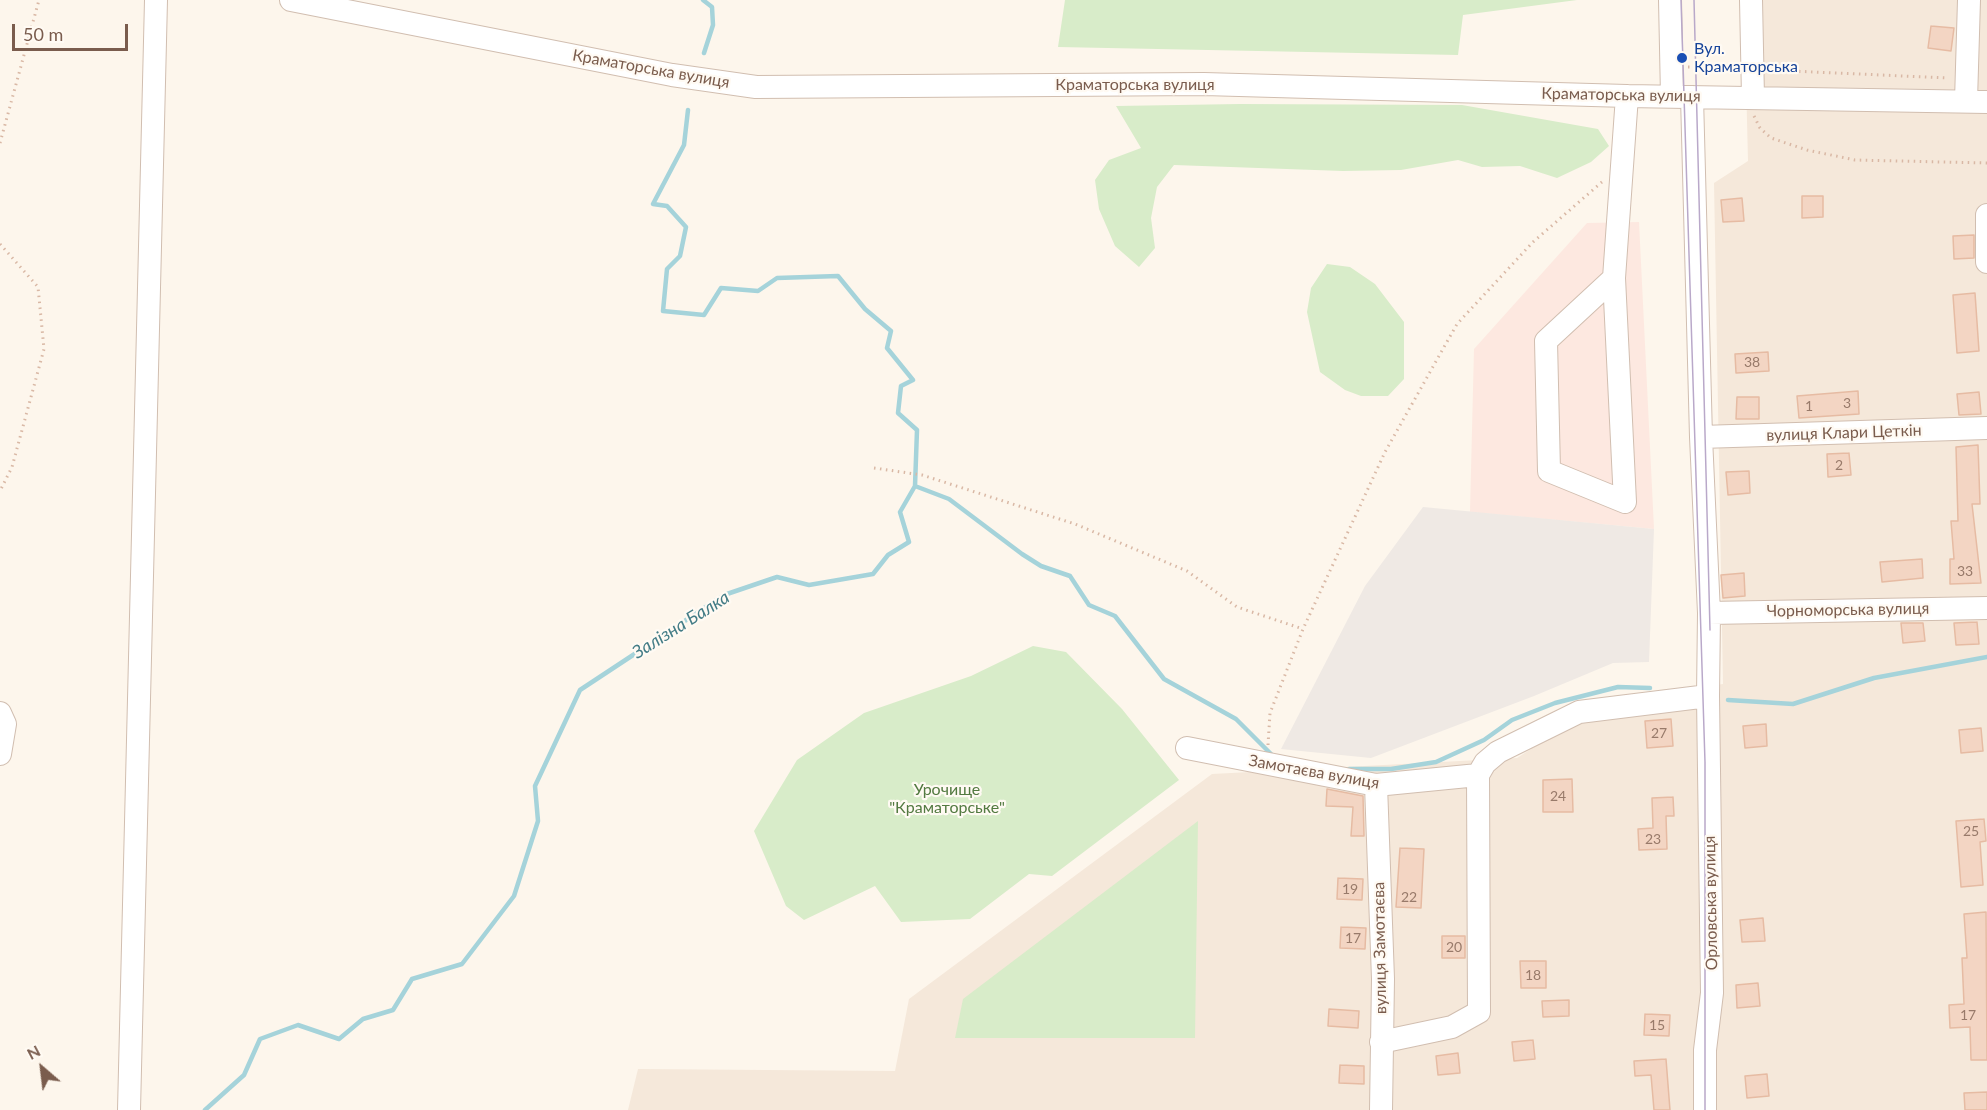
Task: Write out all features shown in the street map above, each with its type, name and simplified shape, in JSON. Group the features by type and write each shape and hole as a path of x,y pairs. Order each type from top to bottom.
{"street":[{"path":"129,1110 156,0"},
{"name":"Краматорська вулиця","path":"291,0 672,75 756,87 1204,84 1627,96 1747,96 1977,102"},
{"name":"Орловська вулиця","path":"1670,0 1671,67 1682,96 1709,613 1707,696 1712,993 1705,1050 1705,1110"},
{"path":"1747,96 1754,69 1751,0"},
{"path":"1969,0 1967,78 1977,102"},
{"path":"1614,278 1546,340 1549,471 1625,502 1614,278 1627,96"},
{"path":"1987,215 1987,262"},
{"name":"вулиця Клари Цеткін","path":"1701,437 1987,428"},
{"name":"Чорноморська вулиця","path":"1709,613 1987,608"},
{"path":"1381,1042 1452,1027 1479,1012 1478,775 1485,763 1498,752 1579,712 1707,696"},
{"path":"0,712 5,724 0,754"},
{"name":"Замотаєва вулиця","path":"1187,748 1376,786 1478,775"},
{"name":"вулиця Замотаєва","path":"1376,786 1383,979 1381,1110"}],"path":[{"path":"0,143 39,0"},
{"path":"1671,67 1967,78"},
{"path":"1747,96 1760,128 1771,138 1807,150 1855,160 1987,163"},
{"path":"1268,764 1270,713 1303,629 1389,443 1457,324 1533,242 1622,165"},
{"path":"0,244 38,287 44,349 12,467 0,491"},
{"path":"874,468 922,475 1075,524 1187,571 1237,608 1303,629"}],"shaded area":[{"path":"1744,0 1987,0 1987,1110 628,1110 638,1069 895,1071 909,999 1212,774 1517,758 1610,698 1723,684 1714,183 1748,161"},
{"path":"1639,222 1654,529 1470,512 1474,349 1587,223"},
{"path":"1423,507 1654,529 1649,662 1613,663 1534,696 1371,758 1281,749 1365,586"}],"green space":[{"path":"1065,0 1577,0 1463,15 1458,55 1058,47"},
{"path":"1462,105 1598,129 1609,146 1591,162 1557,178 1520,166 1482,167 1458,160 1401,170 1343,171 1174,165 1157,187 1151,218 1155,248 1139,267 1115,246 1099,209 1095,180 1109,160 1141,148 1116,106"},
{"path":"1327,264 1350,267 1375,284 1404,322 1404,379 1388,396 1361,396 1345,390 1320,372 1307,312 1311,288"},
{"name":"Урочище \"Краматорське\"","path":"1033,646 1066,652 1122,709 1179,780 1052,876 1029,874 970,919 901,922 875,886 804,920 786,906 754,831 797,760 864,713 971,676"},
{"path":"1198,821 1195,1038 955,1038 963,999"}],"building":[{"path":"1931,26 1954,28 1951,51 1928,48"},
{"path":"1802,196 1823,196 1823,217 1802,218"},
{"path":"1742,198 1744,221 1723,222 1721,200"},
{"path":"1974,235 1974,258 1954,259 1953,236"},
{"path":"1975,293 1979,351 1957,353 1953,295"},
{"path":"1768,352 1769,371 1736,373 1735,354"},
{"path":"1858,391 1859,414 1799,418 1797,396"},
{"path":"1979,392 1981,414 1959,415 1957,394"},
{"path":"1737,397 1759,397 1759,419 1736,419"},
{"path":"1978,445 1980,504 1972,504 1981,583 1950,584 1950,559 1954,559 1951,521 1958,521 1956,447"},
{"path":"1849,453 1851,475 1828,477 1827,454"},
{"path":"1749,471 1750,493 1728,495 1726,472"},
{"path":"1922,559 1923,578 1882,582 1880,562"},
{"path":"1744,573 1745,596 1723,598 1721,575"},
{"path":"1977,622 1979,644 1956,645 1954,623"},
{"path":"1901,623 1923,623 1925,641 1903,643"},
{"path":"1671,719 1673,746 1647,748 1645,721"},
{"path":"1766,724 1767,746 1745,748 1743,726"},
{"path":"1981,728 1983,751 1961,753 1959,730"},
{"path":"1572,779 1573,812 1543,812 1543,780"},
{"path":"1327,789 1363,796 1364,836 1351,836 1353,807 1326,806"},
{"path":"1673,797 1674,816 1666,816 1667,849 1639,850 1638,829 1653,828 1652,798"},
{"path":"1984,819 1986,841 1980,842 1983,885 1961,887 1956,821"},
{"path":"1400,848 1424,849 1421,908 1396,907"},
{"path":"1338,878 1363,879 1362,900 1337,899"},
{"path":"1986,912 1987,1060 1971,1060 1970,1027 1950,1028 1949,1005 1964,1004 1962,958 1967,958 1964,914"},
{"path":"1763,918 1765,941 1742,942 1740,920"},
{"path":"1341,927 1366,928 1365,949 1340,948"},
{"path":"1442,936 1465,936 1465,958 1442,958"},
{"path":"1520,961 1546,961 1546,988 1521,988"},
{"path":"1758,983 1760,1006 1737,1008 1736,985"},
{"path":"1569,1000 1569,1016 1543,1017 1542,1001"},
{"path":"1329,1009 1359,1011 1358,1028 1328,1026"},
{"path":"1645,1014 1670,1015 1669,1036 1644,1035"},
{"path":"1533,1040 1535,1059 1514,1061 1512,1042"},
{"path":"1458,1053 1460,1073 1438,1075 1436,1056"},
{"path":"1666,1059 1670,1110 1654,1110 1651,1075 1635,1076 1634,1061"},
{"path":"1340,1065 1364,1066 1364,1084 1339,1083"},
{"path":"1767,1074 1769,1096 1747,1098 1745,1076"},
{"path":"1987,1092 1987,1110 1965,1110 1964,1093"}],"waterway":[{"name":"Залізна Балка","path":"703,0 712,7 713,25 704,53"},
{"name":"Залізна Балка","path":"205,1110 244,1075 260,1039 298,1025 339,1039 363,1019 393,1010 412,979 462,964 514,896 538,821 535,786 580,690 724,595 777,577 809,585 873,574 888,555 909,542 900,512 915,486 917,430 898,413 901,386 913,380 887,348 891,331 865,309 838,276 777,278 758,291 721,288 704,315 663,311 667,269 680,256 686,227 667,206 653,204 684,145 688,110"},
{"path":"915,486 949,499 1041,566 1070,576 1089,605 1115,616 1164,679 1236,719 1273,756"},
{"path":"1728,700 1793,704 1874,678 1987,657"},
{"path":"1349,769 1391,769 1436,762 1484,740 1512,720 1555,703 1618,687 1650,688"}],"tram line":[{"path":"1681,0 1705,762 1705,1110"},
{"path":"1694,0 1710,630"}],"place":[{"name":"Вул. Краматорська","path":"1682,58"}]}
